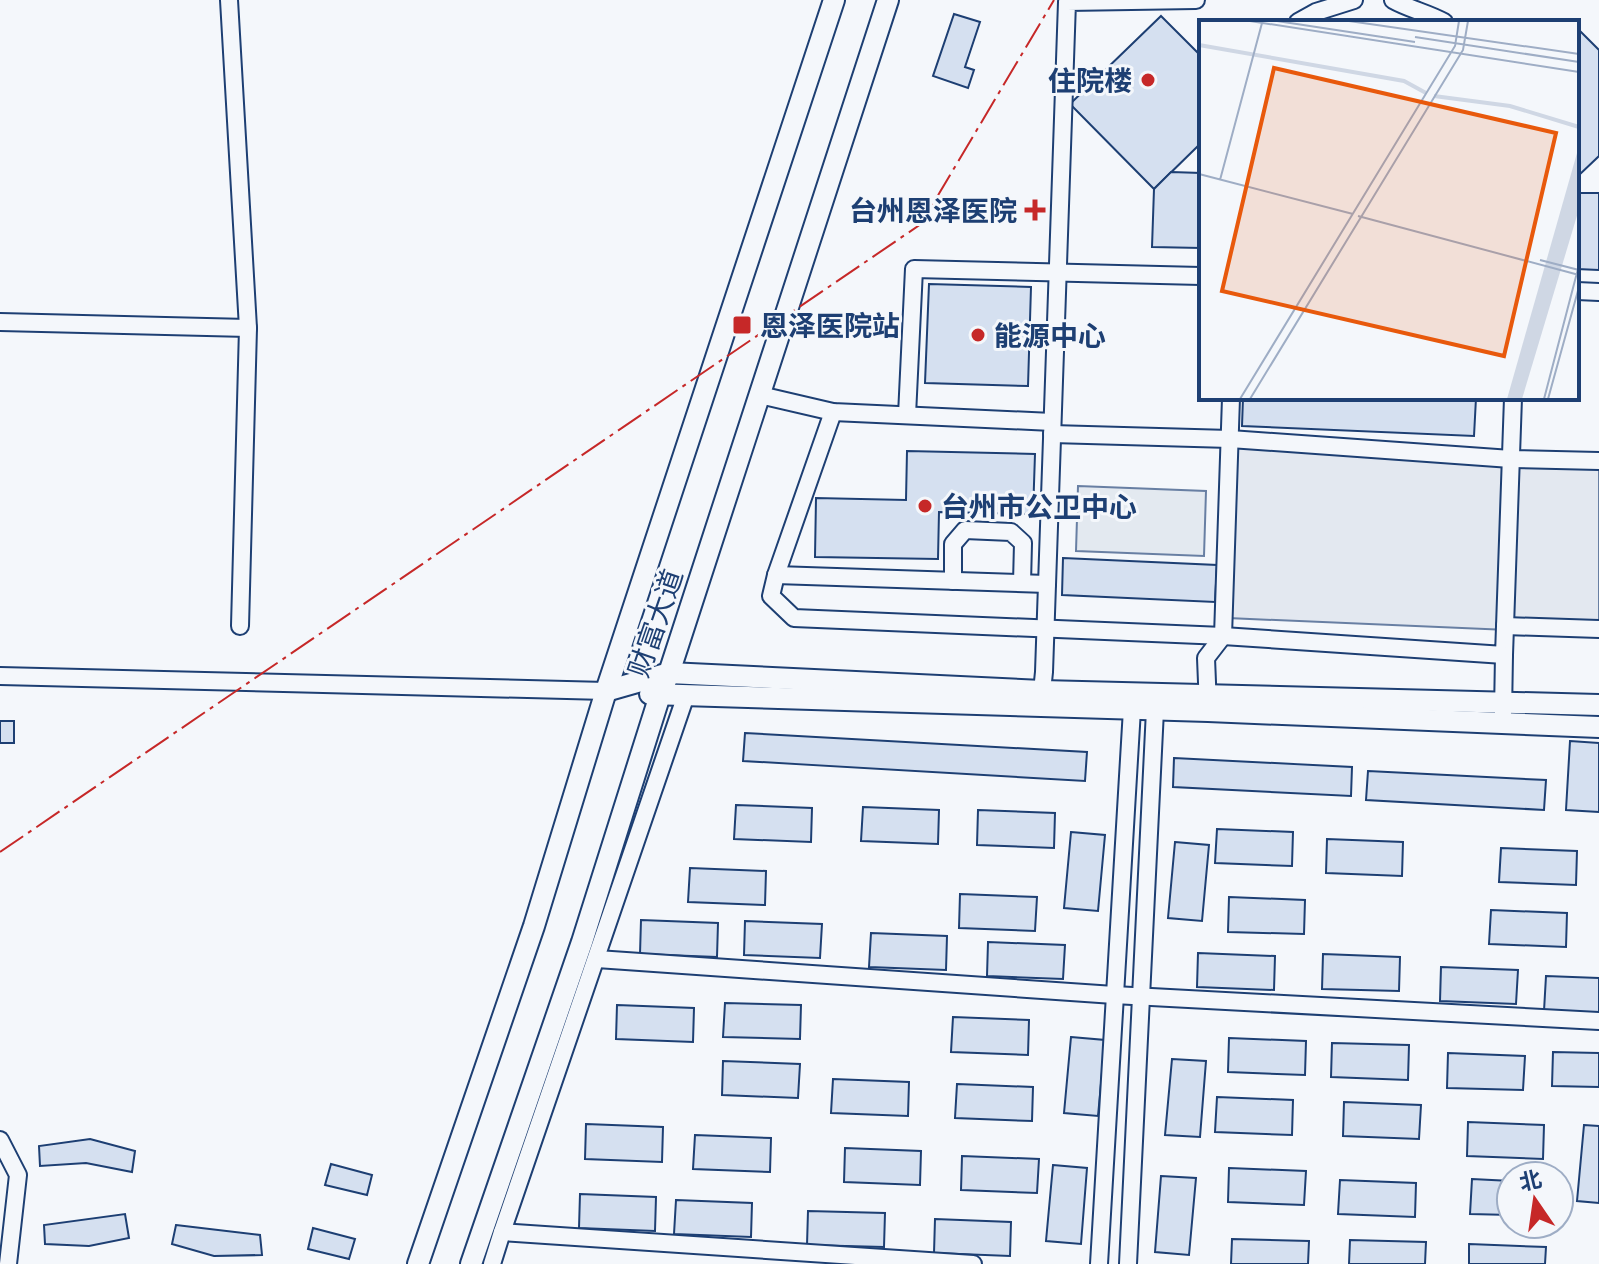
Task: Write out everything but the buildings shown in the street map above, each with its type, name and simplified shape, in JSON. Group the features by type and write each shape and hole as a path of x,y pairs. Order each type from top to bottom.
{"main road":[{"name":"财富大道","path":"418,1264 534,926 606,691 834,0"},
{"name":"财富大道","path":"471,1264 582,942 888,0"},
{"path":"606,691 669,673 1041,699 1132,709 1155,710 1208,703 1599,727"},
{"path":"606,691 660,695 1208,703 1503,701 1599,705"}],"street":[{"path":"229,0 248,328 240,626"},
{"path":"1041,699 1067,2 1196,0"},
{"path":"1302,20 1354,0"},
{"path":"1393,0 1440,20"},
{"path":"907,415 914,269 1199,276"},
{"path":"1579,291 1599,292"},
{"path":"0,322 248,328"},
{"path":"760,395 833,412 1511,459 1599,461"},
{"path":"1208,703 1206,658 1223,636 1231,400"},
{"path":"1503,723 1513,400"},
{"path":"833,412 771,596 794,618 1223,636 1504,655"},
{"path":"953,581 953,544 965,530 1011,532 1023,543 1022,583"},
{"path":"776,575 1047,584"},
{"path":"1505,626 1599,629"},
{"path":"0,676 606,691"},
{"path":"492,1264 686,695"},
{"path":"1099,1264 1132,709"},
{"path":"1128,1264 1155,710"},
{"path":"597,959 1114,995 1599,1021"},
{"path":"0,1140 18,1175 8,1264"},
{"path":"502,1232 973,1264"}],"shaded area":[{"path":"1236,441 1599,457 1599,634 1228,618"},
{"path":"1078,486 1206,491 1204,556 1076,551"}],"power":[{"path":"0,852 921,224 1054,0"}],"place":[{"name":"住院楼","path":"1148,80"},
{"name":"台州恩泽医院","path":"1035,210"},
{"name":"恩泽医院站","path":"742,325"},
{"name":"能源中心","path":"978,335"},
{"name":"台州市公卫中心","path":"925,506"}]}
